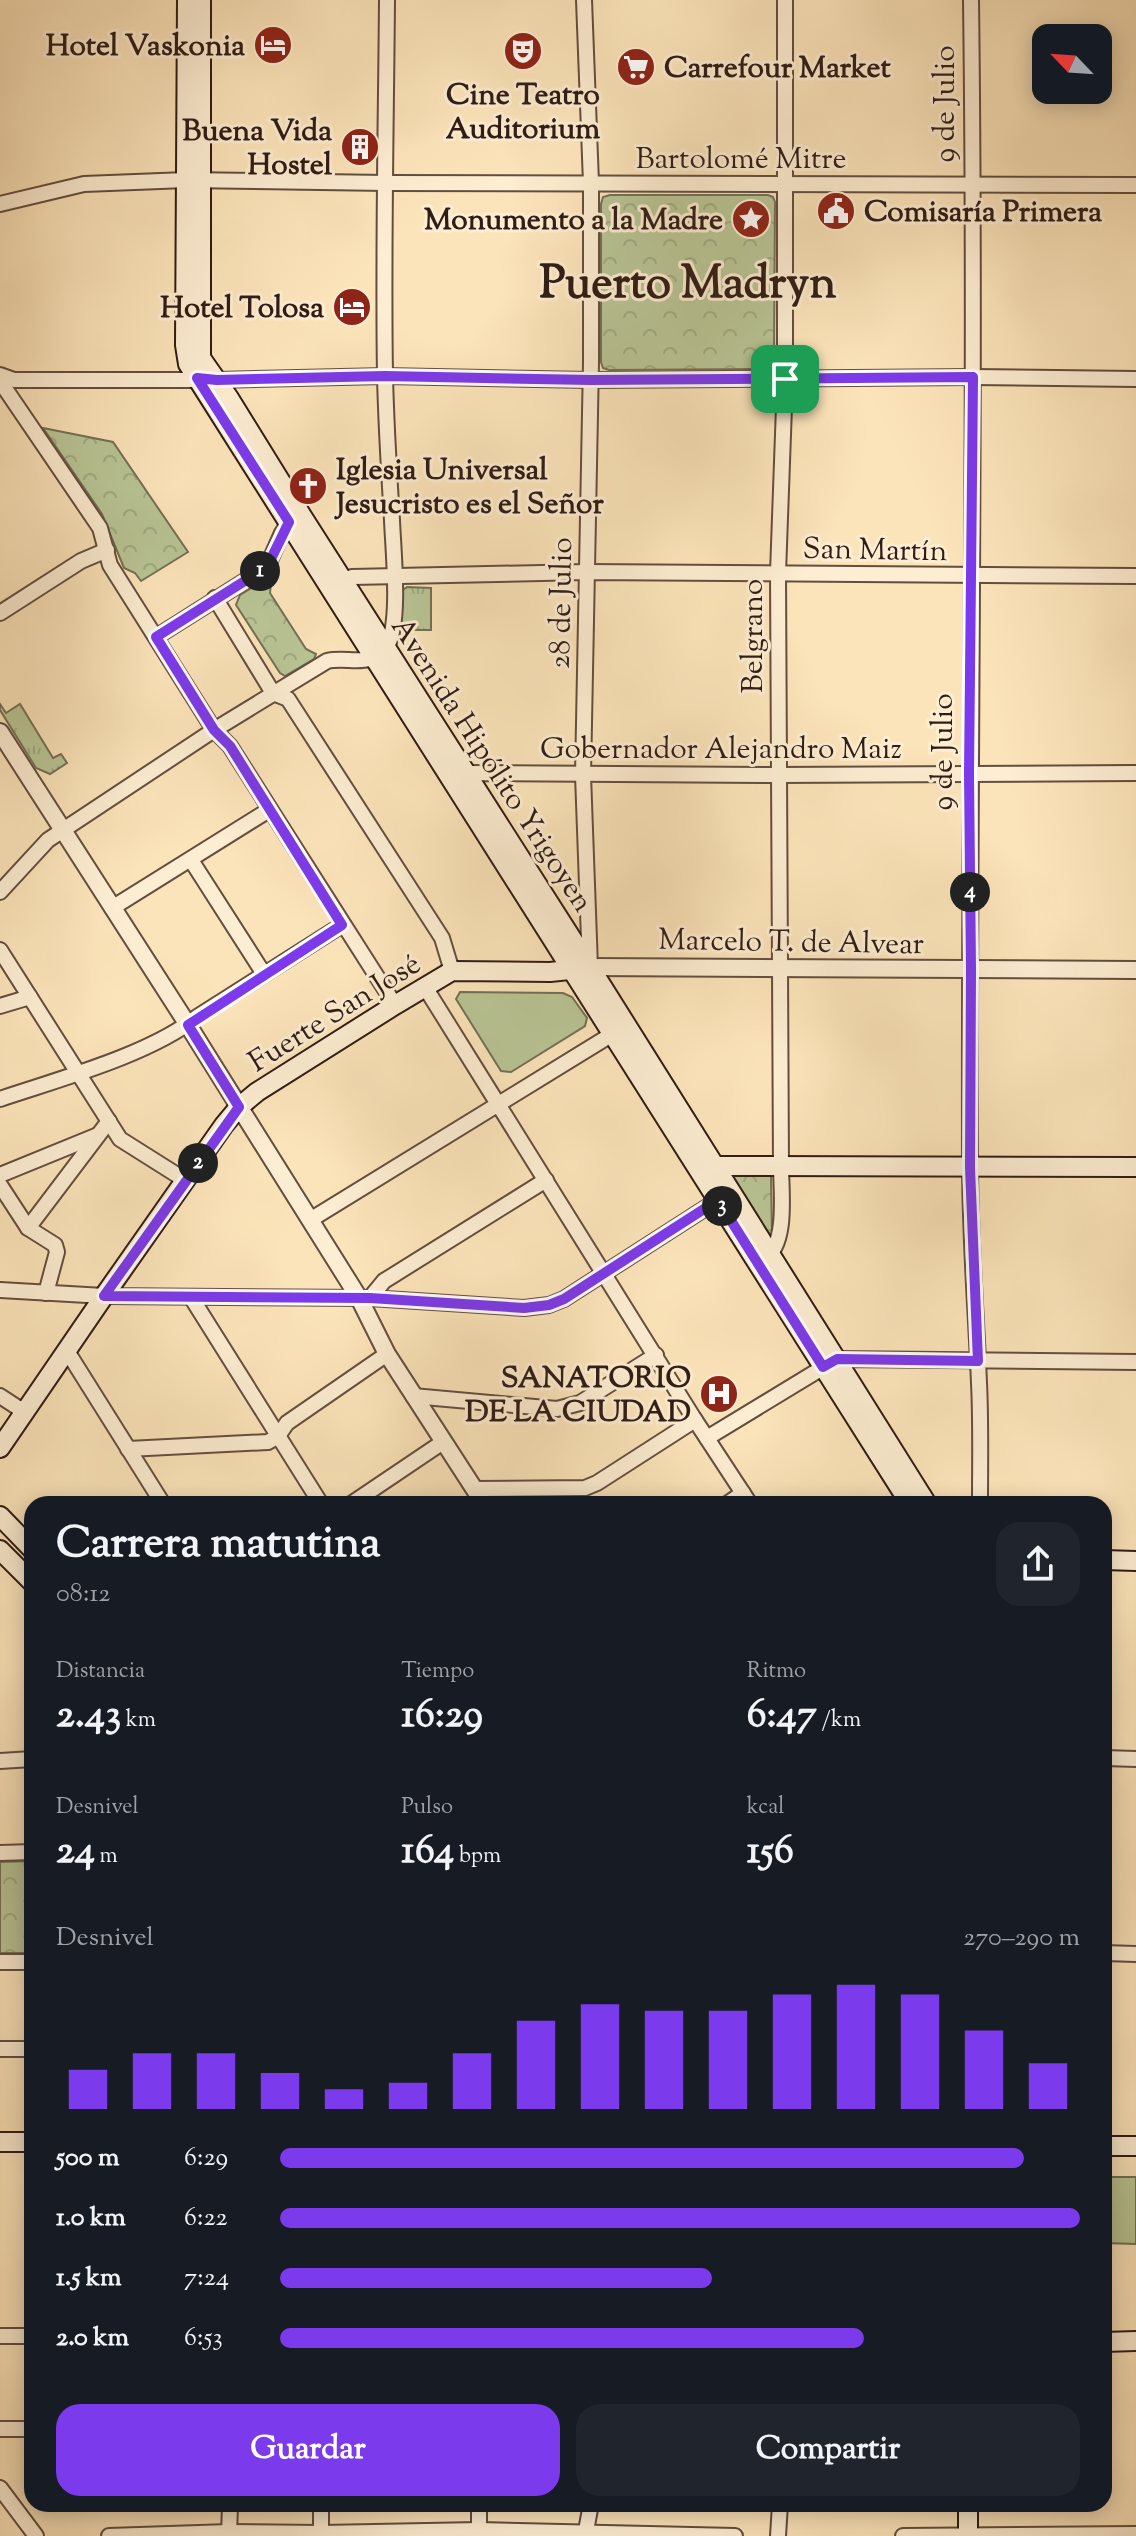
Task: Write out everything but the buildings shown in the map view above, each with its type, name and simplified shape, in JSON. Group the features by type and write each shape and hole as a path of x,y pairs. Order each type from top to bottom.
{"main road":[{"name":"Avenida Hipólito Yrigoyen","path":"187,0 201,358 217,380 295,519"},
{"name":"Avenida Hipólito Yrigoyen","path":"201,0 185,345 188,364 295,519 830,1363 921,1496"},
{"name":"Fuerte San José","path":"0,1448 185,1180 239,1107 257,1092 452,971 581,968"},
{"path":"708,1170 781,1166 1136,1167"},
{"name":"Avenida Hipólito Yrigoyen","path":"708,1170 718,1200 764,1259"},
{"name":"Avenida Hipólito Yrigoyen","path":"830,1363 905,1496"},
{"path":"0,1516 24,1541"},
{"path":"0,1550 24,1574"},
{"path":"1112,1560 1136,1561"},
{"path":"0,2142 24,2142"},
{"path":"1112,2146 1136,2146"},
{"path":"1112,2342 1136,2341"},
{"path":"968,2512 968,2536"}],"street":[{"path":"0,892 48,840 214,730 327,661 339,658 363,662 381,653 393,632 394,575 385,376 387,0"},
{"name":"28 de Julio","path":"581,968 591,380 591,183 584,0"},
{"name":"Belgrano","path":"764,1259 780,1237 778,573 785,379 785,0"},
{"name":"9 de Julio","path":"971,0 970,1168 980,1496"},
{"name":"Bartolomé Mitre","path":"0,204 84,184 193,181 1136,185"},
{"path":"5,383 385,376 591,380 1136,379"},
{"path":"5,383 100,528 110,565 214,730 230,746 395,1005"},
{"path":"156,637 267,567 295,519"},
{"path":"0,613 81,561 107,550"},
{"name":"San Martín","path":"337,585 352,577 586,572 1136,576"},
{"path":"215,598 273,693 288,699 434,925 442,938 452,971"},
{"path":"0,732 310,1220 365,1298 387,1354 479,1496"},
{"name":"Gobernador Alejandro Maiz","path":"459,777 1136,773"},
{"path":"112,908 269,810"},
{"path":"191,860 264,974"},
{"path":"0,1099 79,1073 175,1034 342,925"},
{"path":"0,950 120,1139 185,1180"},
{"name":"Marcelo T. de Alvear","path":"581,968 1136,970"},
{"path":"425,987 745,1496"},
{"path":"0,1006 30,997"},
{"path":"310,1220 620,1030"},
{"path":"28,1228 109,1121"},
{"path":"0,1175 98,1135"},
{"path":"365,1298 384,1281 546,1180"},
{"path":"0,1185 28,1228 55,1245 57,1252 46,1293"},
{"path":"0,1290 104,1296 365,1298 535,1307 564,1299 718,1200"},
{"path":"191,1297 316,1496"},
{"path":"67,1351 158,1496"},
{"path":"128,1449 268,1442 278,1436 287,1423 387,1354"},
{"path":"413,1396 546,1409 570,1407 656,1355"},
{"path":"707,1438 830,1363 1136,1362"},
{"path":"0,1396 26,1413"},
{"path":"492,1496 585,1488 695,1420"},
{"path":"363,1496 443,1442"},
{"path":"1112,1758 1136,1759"},
{"path":"0,1761 24,1760"},
{"path":"0,1853 24,1852"},
{"path":"1112,1953 1136,1954"},
{"path":"0,1962 24,1962"},
{"path":"0,2049 24,2049"},
{"path":"0,2336 24,2336"},
{"path":"0,2429 24,2429"},
{"path":"0,2488 36,2536"},
{"path":"229,2534 230,2512"},
{"path":"321,2512 321,2535"},
{"path":"479,2512 479,2533"},
{"path":"585,2534 589,2512"},
{"path":"778,2536 780,2512"},
{"path":"109,2536 479,2533 735,2536"},
{"path":"903,2536 1136,2534"}],"green space":[{"path":"603,197 773,197 774,362 771,367 603,368 601,204"},
{"path":"43,428 113,442 188,552 141,581 135,573 124,568 102,514"},
{"path":"265,580 271,584 270,593 306,649 316,654 314,659 285,676 280,673 236,605 240,595"},
{"path":"407,587 431,588 431,630 399,630 399,593"},
{"path":"0,704 6,713 20,704 53,758 61,754 67,763 50,774 36,768 0,710"},
{"path":"460,992 563,993 572,997 587,1018 585,1026 511,1072 501,1071 456,999"},
{"path":"733,1175 771,1176 772,1235 769,1236 731,1178"},
{"path":"24,1861 24,1953 0,1953 0,1862"},
{"path":"1112,2177 1136,2177 1136,2244 1112,2243"}],"place":[{"name":"Hotel Vaskonia","path":"273,45"},
{"name":"Cine Teatro Auditorium","path":"523,51"},
{"name":"Carrefour Market","path":"636,67"},
{"name":"Buena Vida Hostel","path":"360,147"},
{"name":"Comisaría Primera","path":"836,211"},
{"name":"Monumento a la Madre","path":"751,219"},
{"name":"Hotel Tolosa","path":"352,307"},
{"name":"Iglesia Universal Jesucristo es el Señor","path":"308,486"},
{"name":"SANATORIO DE LA CIUDAD","path":"719,1394"}],"district":[{"name":"Puerto Madryn","path":"688,281"}],"route":[{"path":"973,377 969,774 970,1168 978,1361 837,1359 823,1367 718,1200 606,1274 549,1305 524,1308 370,1298 104,1296 239,1107 188,1025 342,925 230,746 214,730 156,637 267,567 289,522 197,378 785,379 973,377"}]}
